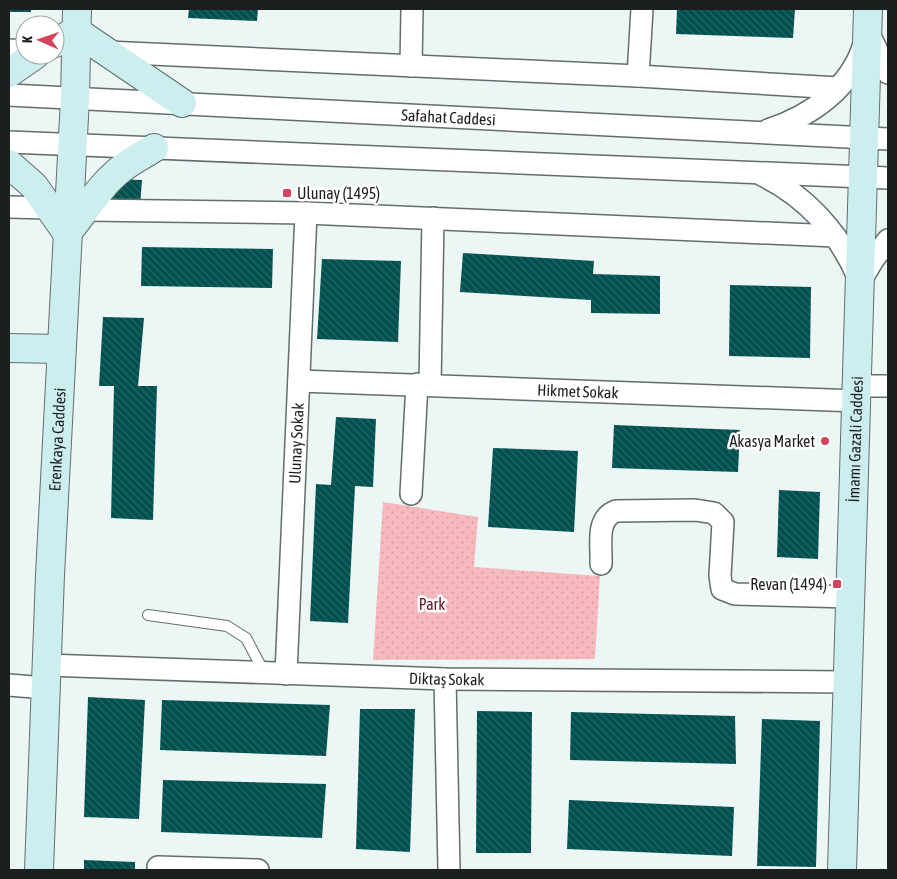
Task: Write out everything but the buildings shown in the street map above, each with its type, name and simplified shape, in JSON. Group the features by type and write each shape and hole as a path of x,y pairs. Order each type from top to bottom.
{"street":[{"path":"412,9 412,66"},
{"path":"638,76 642,9"},
{"path":"868,20 888,73"},
{"path":"760,133 787,124 806,114 838,88 859,59 868,20"},
{"name":"İmamı Gazali Caddesi","path":"842,870 860,282 876,178 876,138 868,20"},
{"path":"69,28 182,103"},
{"name":"Erenkaya Caddesi","path":"38,870 61,349 75,98 69,28"},
{"path":"107,52 638,76 838,88"},
{"path":"9,73 21,65"},
{"name":"Safahat Caddesi","path":"9,95 876,138"},
{"path":"9,142 876,178"},
{"path":"9,164 34,186 67,232 87,210 100,190 120,169 154,148"},
{"path":"756,172 781,184 796,195 836,236 846,251 860,282"},
{"path":"9,207 49,208"},
{"path":"87,210 306,213 836,236"},
{"name":"Ulunay Sokak","path":"286,674 306,213"},
{"path":"411,494 423,385 433,218"},
{"path":"860,282 887,243"},
{"path":"9,348 61,349"},
{"name":"Hikmet Sokak","path":"299,381 857,393 888,386"},
{"path":"602,564 602,522 608,514 616,511 695,510 714,513 723,522 720,576 722,589 735,594 851,597"},
{"name":"Diktaş Sokak","path":"9,685 46,676 264,673 445,679 848,682"},
{"path":"445,679 449,870"},
{"path":"158,867 266,870"}],"lane":[{"path":"148,615 227,626 246,638 264,673"}],"green space":[{"name":"Park","path":"383,502 478,517 474,567 600,576 595,659 373,660"}],"place":[{"name":"Ulunay (1495)","path":"287,193"},
{"name":"Akasya Market","path":"825,441"},
{"name":"Revan (1494)","path":"837,584"}]}
